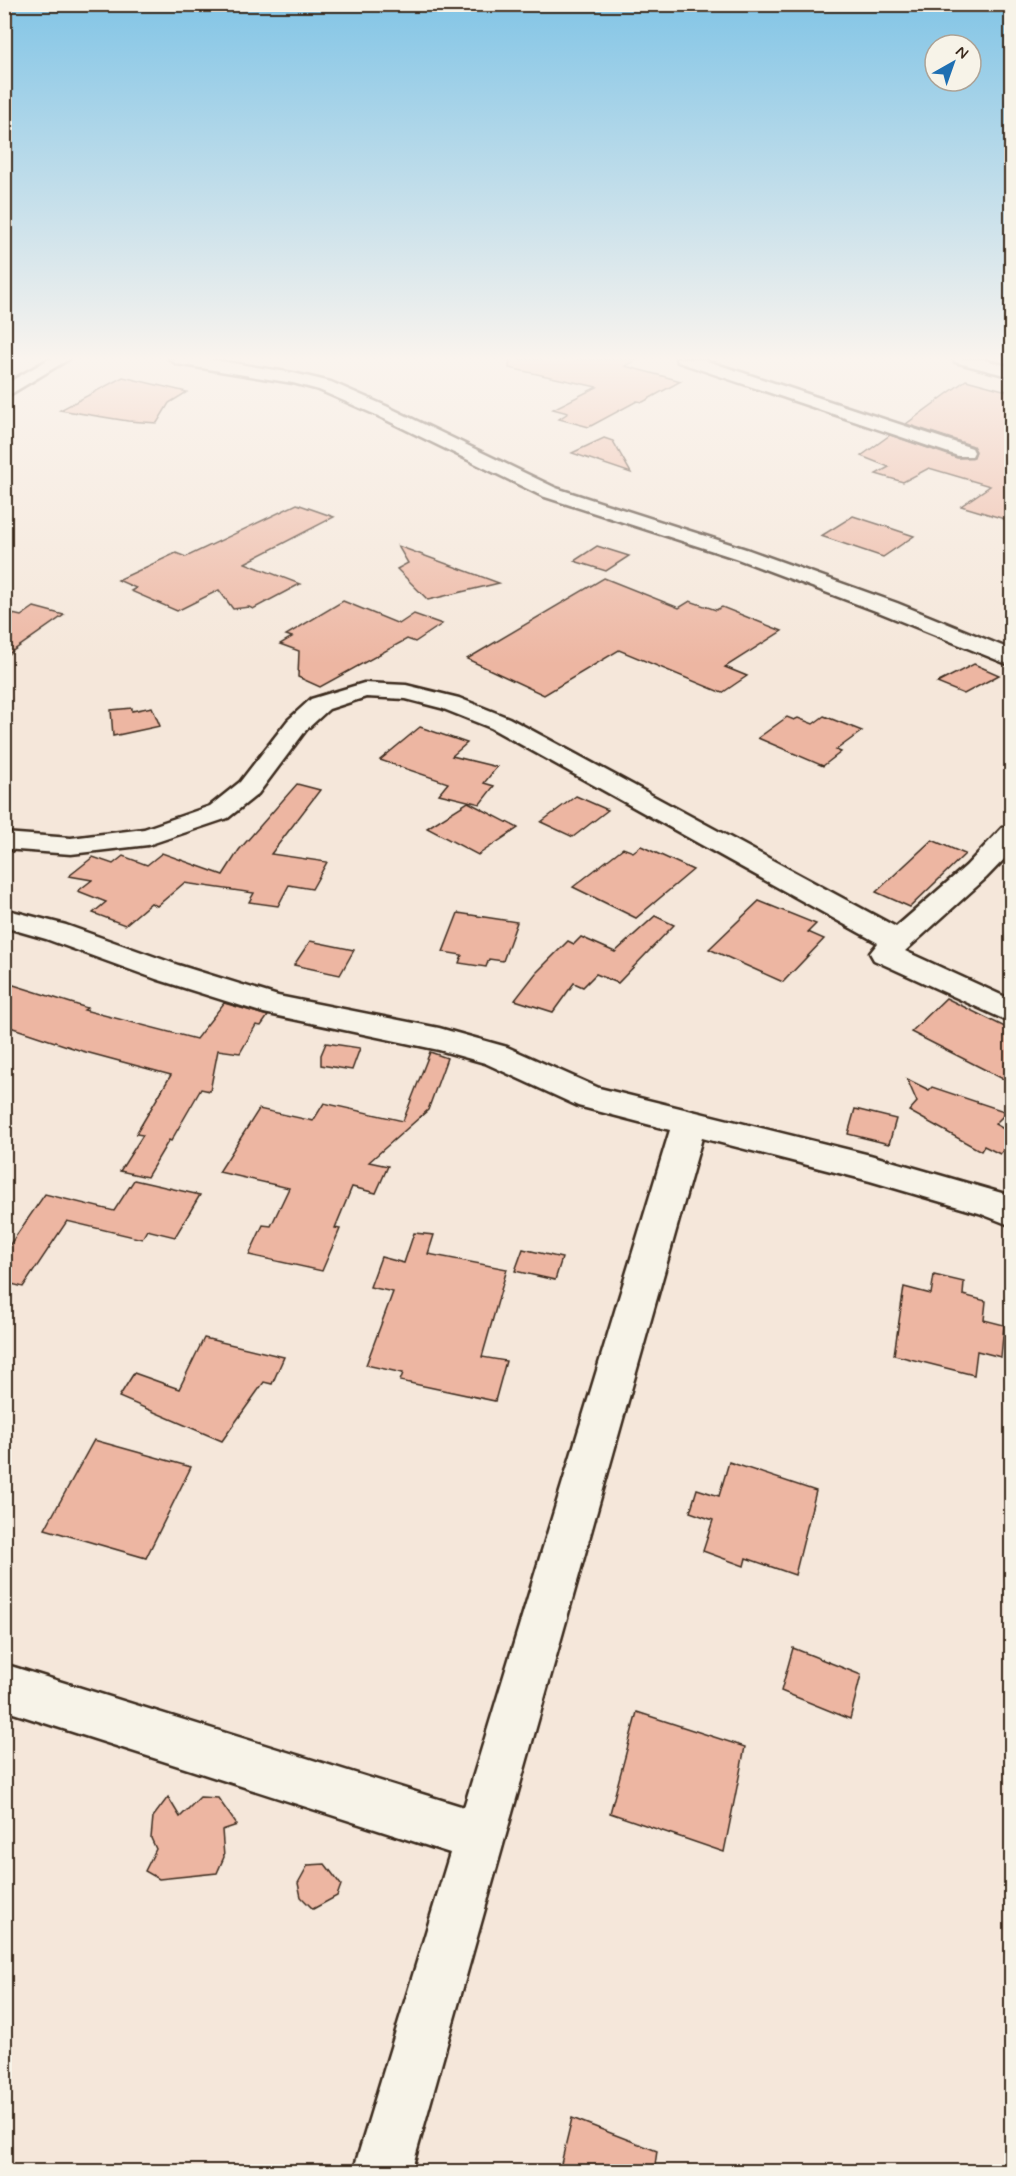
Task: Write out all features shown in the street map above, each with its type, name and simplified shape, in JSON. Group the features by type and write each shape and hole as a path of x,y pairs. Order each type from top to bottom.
{"street":[{"path":"484,461 549,492 742,554 889,608 1011,659"},
{"path":"4,841 70,846 148,837 219,812 249,788 297,725 320,704 364,690 406,693 450,703 500,723 898,942"},
{"path":"1011,834 976,872 885,953 1011,1013"},
{"path":"4,918 56,932 166,972 275,1006 439,1039 496,1055 590,1098 870,1168 990,1202 1011,1212"},
{"path":"382,2172 689,1123"},
{"path":"4,1687 480,1837"}],"building":[{"path":"594,461 624,461 631,473"},
{"path":"873,461 1011,461 1011,521 961,506 990,486 929,468 903,482 876,474 889,467"},
{"path":"297,504 334,517 245,563 300,584 253,609 249,607 233,609 219,590 177,611 131,591 136,588 118,580 176,553 186,557"},
{"path":"853,516 914,536 883,557 821,536"},
{"path":"398,546 499,583 428,600 397,569 408,563"},
{"path":"597,546 629,556 606,571 574,561"},
{"path":"604,578 679,608 690,601 716,610 722,607 782,631 725,667 747,676 722,693 619,650 544,695 467,659"},
{"path":"343,601 399,624 414,614 442,624 415,642 407,639 320,687 298,677 299,651 280,644 292,637 286,635"},
{"path":"34,607 64,615 4,657 4,612 21,616"},
{"path":"974,664 999,675 964,694 937,683"},
{"path":"152,707 160,726 113,736 111,710 132,708 132,711"},
{"path":"824,716 862,731 836,750 841,752 823,766 758,738 787,717 794,720 798,718 813,724"},
{"path":"420,727 467,743 452,756 497,767 484,783 494,786 480,804 439,794 448,783 380,760"},
{"path":"297,784 320,790 271,854 327,862 312,889 289,885 278,906 249,902 254,893 184,883 157,906 151,903 125,925 93,913 106,902 78,891 92,880 69,876 93,857 113,864 123,856 147,865 162,853 223,875 239,850"},
{"path":"576,796 608,810 573,837 541,822"},
{"path":"468,802 518,828 478,855 427,828"},
{"path":"932,840 965,854 910,907 876,892"},
{"path":"641,846 693,870 636,918 573,887 623,848 633,852"},
{"path":"759,901 816,924 808,932 824,939 783,982 709,949"},
{"path":"458,913 517,922 503,961 489,959 486,967 459,963 462,955 443,952"},
{"path":"655,916 674,925 618,983 596,974 583,987 574,983 553,1012 515,1000 536,973 568,941 574,944 581,937 615,952"},
{"path":"310,941 354,950 340,975 294,965"},
{"path":"4,982 87,1008 84,1010 196,1039 224,1003 268,1016 261,1026 256,1025 240,1053 218,1050 210,1091 201,1089 147,1177 120,1171 143,1135 136,1134 171,1075 82,1051 4,1025"},
{"path":"946,998 1011,1030 1011,1083 911,1032"},
{"path":"326,1043 360,1048 352,1070 321,1065 321,1055"},
{"path":"430,1052 447,1058 428,1110 369,1162 388,1166 376,1193 352,1187 335,1228 340,1229 322,1271 249,1255 263,1225 271,1226 289,1188 219,1172 259,1109 313,1121 324,1103 403,1121"},
{"path":"907,1079 929,1090 932,1087 1007,1112 995,1124 1011,1133 1011,1142 1000,1154 984,1146 981,1151 909,1111 917,1102"},
{"path":"855,1109 896,1119 889,1144 848,1134"},
{"path":"134,1180 200,1195 175,1237 147,1230 142,1239 67,1221 23,1287 4,1282 4,1253 45,1194 114,1211"},
{"path":"414,1233 434,1235 428,1254 507,1269 482,1357 506,1361 495,1401 400,1381 403,1373 366,1365 393,1292 370,1287 381,1257 404,1263"},
{"path":"523,1249 562,1258 555,1280 515,1271"},
{"path":"934,1275 964,1282 963,1295 986,1301 984,1320 1004,1325 1001,1357 977,1351 974,1375 894,1355 904,1287 931,1294"},
{"path":"204,1338 284,1357 272,1384 264,1382 222,1441 119,1397 134,1373 179,1389"},
{"path":"94,1440 191,1467 146,1558 45,1529"},
{"path":"729,1462 816,1491 795,1575 746,1558 744,1566 703,1551 713,1520 690,1512 697,1489 719,1496"},
{"path":"793,1648 861,1675 850,1719 781,1691"},
{"path":"637,1712 745,1747 724,1852 610,1813"},
{"path":"168,1797 180,1817 200,1797 218,1798 237,1825 222,1830 224,1857 217,1873 159,1879 145,1871 156,1849 151,1838 153,1817"},
{"path":"325,1864 341,1885 337,1896 313,1909 301,1897 298,1883 308,1865"},
{"path":"572,2118 657,2151 654,2172 559,2172"}]}
